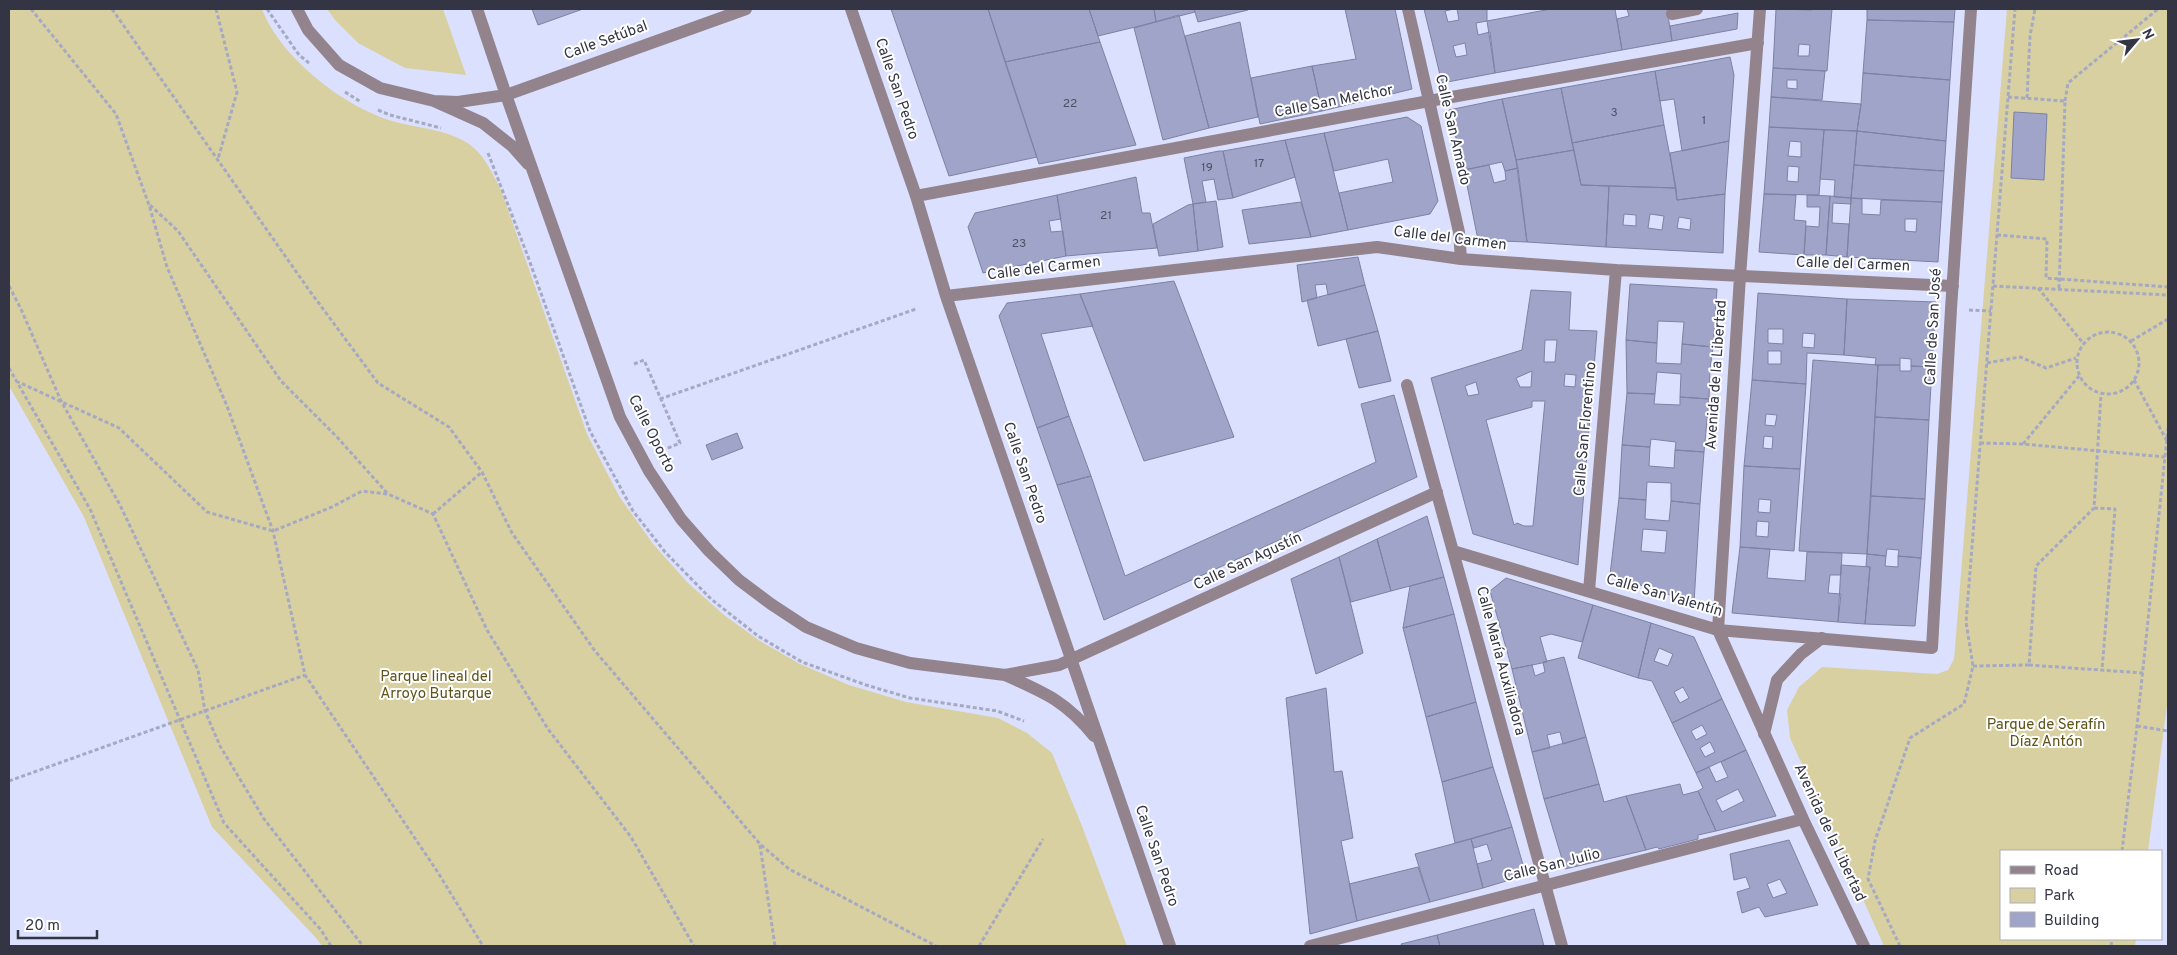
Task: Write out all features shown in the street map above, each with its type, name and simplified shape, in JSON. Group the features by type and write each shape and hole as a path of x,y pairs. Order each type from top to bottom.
{"street":[{"path":"297,9 308,30 339,65 380,88 434,101 492,129 512,146 533,170"},
{"name":"Calle Oporto","path":"477,9 620,417 649,471 681,519 709,551 739,580 771,604 806,627 856,648 910,663 1005,675 1059,665 1072,660"},
{"name":"Calle Setúbal","path":"434,101 458,102 506,95 746,9"},
{"name":"Calle San Pedro","path":"852,9 916,196 946,296 1170,946"},
{"name":"Calle San Amado","path":"1408,9 1459,232 1461,259"},
{"path":"1672,14 1697,9"},
{"name":"Avenida de la Libertad","path":"1760,9 1740,276 1718,630 1803,819 1864,946"},
{"name":"Calle de San José","path":"1932,648 1971,9"},
{"name":"Calle San Melchor","path":"916,196 1429,101 1758,43"},
{"name":"Calle del Carmen","path":"946,296 1377,246 1461,259 1616,270 1953,286"},
{"name":"Calle San Florentino","path":"1589,591 1616,270"},
{"name":"Calle María Auxiliadora","path":"1407,385 1562,946"},
{"name":"Calle San Agustín","path":"1072,660 1437,492"},
{"name":"Calle San Valentín","path":"1453,551 1718,630 1932,648"},
{"path":"1764,734 1777,680 1801,654 1822,638"},
{"name":"Calle Oporto","path":"1005,675 1057,700 1079,718 1100,744"},
{"name":"Calle San Julio","path":"1310,946 1803,819"}],"path":[{"path":"31,9 116,114 149,205 167,267 227,406 273,531 305,675 437,871 483,946"},
{"path":"112,9 309,290 378,383 449,427 482,472 512,533 595,651 760,844 789,869 936,946"},
{"path":"216,9 237,92 218,159"},
{"path":"1900,946 1868,879 1875,841 1910,738 1964,704 1974,666 1966,622 2015,9"},
{"path":"2027,98 2030,36 2034,9"},
{"path":"2059,289 2065,101 2068,84 2158,9"},
{"path":"2008,97 2065,101"},
{"path":"149,205 178,231 281,381 388,494"},
{"path":"1997,236 2047,239 2046,278 2168,287"},
{"path":"9,286 22,309 61,401 120,505 198,670 205,711 220,746 264,819 363,946"},
{"path":"1993,286 2168,295"},
{"path":"2038,288 2083,343"},
{"path":"660,399 916,310"},
{"path":"2131,342 2168,318"},
{"path":"2098,332 2116,332 2131,342 2140,360 2134,380 2120,392 2101,394 2088,388 2079,376 2076,358 2083,343 2098,332"},
{"path":"1987,363 2020,357 2046,368 2076,358"},
{"path":"634,364 644,360 680,443 666,448"},
{"path":"9,368 90,510 178,720 224,823 321,930 331,946"},
{"path":"2023,444 2079,376"},
{"path":"2134,380 2167,441"},
{"path":"16,381 119,428 207,512 273,531 332,507 362,491 388,494 433,514 486,630 548,729 631,837 694,946"},
{"path":"2029,665 2036,566 2094,508 2101,394"},
{"path":"2122,850 2138,726 2168,428"},
{"path":"1980,443 2023,444 2165,457"},
{"path":"433,514 482,472"},
{"path":"2094,508 2115,509 2102,670"},
{"path":"1974,666 2029,665 2143,673"},
{"path":"9,781 305,675"},
{"path":"2138,726 2168,731"},
{"path":"979,946 1043,839"},
{"path":"760,844 775,946"}],"green space":[{"name":"Parque lineal del Arroyo Butarque","path":"9,9 262,9 283,45 298,62 334,92 373,114 392,121 451,135 475,148 488,165 501,190 587,434 619,496 653,544 688,583 724,615 760,641 800,664 849,685 906,702 998,718 1027,733 1052,753 1082,826 1127,946 322,946 212,827 84,517 9,386"},
{"path":"327,9 443,9 466,75 405,68 358,43"},
{"name":"Parque de Serafín Díaz Antón","path":"2007,9 2168,9 2168,698 2148,850 2000,850 2000,940 2136,940 2135,946 1884,946 1790,738 1787,710 1799,687 1822,667 1937,674 1948,670 1954,659"}],"building":[{"path":"532,9 583,9 538,25"},
{"path":"891,9 988,9 1037,157 949,176"},
{"path":"988,9 1089,9 1100,42 1005,62"},
{"path":"1089,9 1154,9 1156,22 1098,36"},
{"path":"1154,9 1194,9 1195,12 1156,22"},
{"path":"1194,9 1247,9 1248,10 1198,22"},
{"path":"1345,9 1395,9 1412,89 1322,111 1312,66 1356,59"},
{"path":"1424,9 1454,9 1445,11 1448,22 1459,20 1457,9 1487,9 1487,21 1476,23 1478,35 1490,32 1495,73 1442,83","holes":["1465,43 1467,55 1456,57 1453,46"]},
{"path":"1551,9 1615,9 1622,50 1495,73 1487,21"},
{"path":"1627,9 1667,9 1672,41 1622,50 1617,19 1629,16"},
{"path":"1776,9 1832,9 1827,71 1773,68","holes":["1799,44 1810,45 1809,56 1798,56"]},
{"path":"1867,9 1955,9 1954,22 1867,20"},
{"path":"1738,13 1737,29 1672,41 1670,26"},
{"path":"1179,15 1209,128 1163,140 1134,28"},
{"path":"1867,20 1954,22 1950,80 1863,73"},
{"path":"1240,22 1258,117 1209,128 1185,36"},
{"path":"1100,42 1136,145 1039,164 1005,62"},
{"path":"1730,57 1734,75 1729,141 1682,151 1674,99 1660,101 1655,71"},
{"path":"1312,66 1322,111 1260,124 1251,78"},
{"path":"1773,68 1825,71 1822,100 1771,97","holes":["1787,80 1797,80 1797,89 1787,88"]},
{"path":"1655,71 1664,125 1572,143 1561,88"},
{"path":"1863,73 1950,80 1946,141 1857,131"},
{"path":"1561,88 1574,150 1516,160 1502,99"},
{"path":"1771,97 1861,104 1857,131 1769,127"},
{"path":"1502,99 1518,168 1505,171 1502,162 1464,170 1449,110"},
{"path":"2014,112 2047,114 2044,180 2011,178"},
{"path":"1407,117 1421,126 1438,201 1430,214 1348,230 1339,193 1393,182 1388,159 1334,171 1324,133"},
{"path":"1664,125 1676,188 1581,185 1572,143"},
{"path":"1769,127 1824,130 1819,195 1764,194","holes":["1790,141 1801,142 1801,157 1788,156","1788,166 1799,167 1798,182 1787,181"]},
{"path":"1824,130 1857,131 1851,198 1834,197 1835,180 1820,179"},
{"path":"1857,131 1946,141 1944,171 1854,165"},
{"path":"1324,133 1348,230 1311,237 1285,140"},
{"path":"1285,140 1295,177 1233,198 1223,151"},
{"path":"1729,141 1725,194 1677,200 1670,153"},
{"path":"1574,150 1581,185 1609,186 1606,247 1527,242 1516,160"},
{"path":"1223,151 1233,198 1218,200 1214,179 1202,181 1206,202 1193,204 1184,158"},
{"path":"1489,165 1494,183 1506,180 1505,171 1518,168 1527,242 1478,240 1464,170"},
{"path":"1854,165 1944,171 1942,202 1851,198"},
{"path":"1136,177 1142,213 1150,213 1157,248 1066,256 1057,195"},
{"path":"1609,186 1676,188 1677,200 1725,194 1723,253 1606,247","holes":["1624,214 1636,215 1636,226 1623,225","1650,214 1664,216 1662,230 1648,228","1679,217 1691,219 1690,230 1677,228"]},
{"path":"1764,194 1796,195 1794,220 1806,221 1804,255 1759,252"},
{"path":"1057,195 1061,219 1049,221 1051,232 1063,231 1066,256 983,273 968,227 975,213"},
{"path":"1807,195 1830,196 1826,255 1804,255 1806,226 1819,227 1820,207 1807,207"},
{"path":"1830,196 1851,198 1851,204 1833,203 1832,223 1849,224 1847,257 1826,255"},
{"path":"1851,198 1862,199 1862,214 1880,215 1881,200 1942,202 1938,262 1847,257","holes":["1905,219 1917,219 1916,232 1905,231"]},
{"path":"1216,201 1223,247 1198,251 1193,204"},
{"path":"1301,202 1311,237 1249,244 1242,210"},
{"path":"1193,204 1198,251 1159,256 1153,224"},
{"path":"1358,257 1365,285 1328,295 1326,284 1315,285 1317,298 1302,302 1297,265"},
{"path":"1174,281 1234,437 1144,461 1080,294"},
{"path":"1630,284 1717,289 1713,347 1682,344 1684,322 1658,321 1657,343 1626,340"},
{"path":"1365,285 1378,331 1318,346 1307,300"},
{"path":"1531,290 1571,292 1569,330 1597,331 1578,565 1473,534 1431,378 1522,350","holes":["1545,340 1557,340 1555,362 1544,362","1532,371 1531,387 1520,387 1516,378","1565,374 1576,375 1575,387 1564,386","1476,382 1479,394 1468,396 1465,386","1532,401 1545,401 1533,526 1524,526 1517,523 1514,525 1486,420 1532,407"]},
{"path":"1758,293 1847,299 1844,355 1807,353 1806,384 1752,380","holes":["1768,329 1783,329 1783,344 1768,343","1803,333 1815,334 1814,348 1802,347","1768,351 1781,351 1781,364 1768,364"]},
{"path":"1080,294 1093,326 1041,334 1069,416 1037,428 999,316 1007,303"},
{"path":"1847,299 1936,302 1932,367 1911,366 1911,359 1900,358 1900,365 1875,365 1876,358 1844,355"},
{"path":"1378,331 1391,381 1359,388 1346,339"},
{"path":"1626,340 1657,343 1656,363 1681,364 1682,344 1713,347 1709,399 1680,397 1681,374 1657,372 1655,394 1627,393"},
{"path":"1813,360 1878,365 1867,554 1799,551"},
{"path":"1878,365 1900,365 1900,371 1911,371 1911,366 1932,367 1929,420 1875,417"},
{"path":"1752,380 1806,384 1800,469 1744,466","holes":["1766,414 1777,415 1775,426 1765,425","1764,436 1773,437 1772,449 1763,448"]},
{"path":"1627,393 1655,394 1654,404 1680,405 1680,397 1709,399 1704,452 1675,450 1676,442 1651,439 1650,447 1622,445"},
{"path":"1394,395 1417,477 1104,620 1057,485 1091,476 1125,576 1376,462 1361,404"},
{"path":"1069,416 1091,476 1057,485 1037,428"},
{"path":"1875,417 1929,420 1925,499 1871,496"},
{"path":"737,433 743,448 712,460 706,445"},
{"path":"1622,445 1650,447 1649,466 1674,468 1675,450 1704,452 1700,504 1671,501 1671,483 1647,482 1646,500 1619,498"},
{"path":"1744,466 1800,469 1794,551 1740,547","holes":["1759,499 1771,500 1770,513 1758,512","1757,521 1769,522 1768,537 1756,536"]},
{"path":"1871,496 1925,499 1921,558 1898,556 1899,550 1887,549 1886,556 1867,554"},
{"path":"1619,498 1646,500 1645,519 1669,521 1671,501 1700,504 1694,603 1610,575","holes":["1643,529 1667,531 1665,553 1641,551"]},
{"path":"1427,516 1444,577 1391,591 1377,539"},
{"path":"1377,539 1391,591 1351,602 1339,557"},
{"path":"1740,547 1770,549 1767,578 1805,581 1807,552 1842,553 1841,575 1830,575 1828,593 1841,594 1838,622 1732,613"},
{"path":"1867,554 1886,556 1885,566 1898,567 1898,556 1921,558 1915,626 1865,624 1870,567 1866,566"},
{"path":"1339,557 1363,653 1316,674 1291,579"},
{"path":"1841,565 1870,567 1865,624 1838,622"},
{"path":"1444,577 1454,614 1403,628 1410,586"},
{"path":"1506,578 1593,605 1582,642 1551,634 1540,637 1547,662 1512,669 1490,591"},
{"path":"1593,605 1651,623 1638,678 1578,658"},
{"path":"1454,614 1476,702 1426,717 1403,628"},
{"path":"1651,623 1694,637 1722,699 1672,723 1652,681 1638,678","holes":["1659,648 1673,654 1668,666 1654,661","1683,687 1689,698 1680,703 1674,692"]},
{"path":"1564,657 1586,737 1563,744 1560,732 1547,735 1550,748 1532,752 1512,669 1532,665 1535,676 1545,672 1543,662"},
{"path":"1326,688 1334,772 1342,771 1353,838 1341,841 1357,921 1310,934 1286,698"},
{"path":"1722,699 1746,750 1696,773 1672,723","holes":["1702,725 1707,734 1696,740 1691,731","1710,742 1715,752 1705,757 1700,748"]},
{"path":"1476,702 1493,767 1442,782 1426,717"},
{"path":"1586,737 1599,784 1544,799 1532,752"},
{"path":"1746,750 1776,816 1716,831 1698,791 1703,788 1696,773 1709,767 1716,782 1728,777 1721,762","holes":["1738,789 1744,801 1722,812 1716,800"]},
{"path":"1493,767 1512,827 1455,843 1442,782"},
{"path":"1599,784 1604,802 1626,796 1646,850 1565,869 1544,799"},
{"path":"1680,784 1683,795 1698,791 1716,831 1698,835 1698,839 1659,849 1657,847 1646,850 1626,796"},
{"path":"1512,827 1526,875 1483,888 1477,864 1492,860 1487,844 1474,848 1471,839"},
{"path":"1471,839 1483,888 1430,902 1415,854"},
{"path":"1789,840 1818,905 1765,917 1759,907 1742,913 1737,892 1750,888 1746,877 1734,880 1730,854","holes":["1780,879 1787,893 1773,898 1767,884"]},
{"path":"1418,867 1430,902 1357,921 1349,884"},
{"path":"1534,909 1544,946 1440,946 1437,935"},
{"path":"1437,935 1440,946 1402,946 1401,944"}]}
